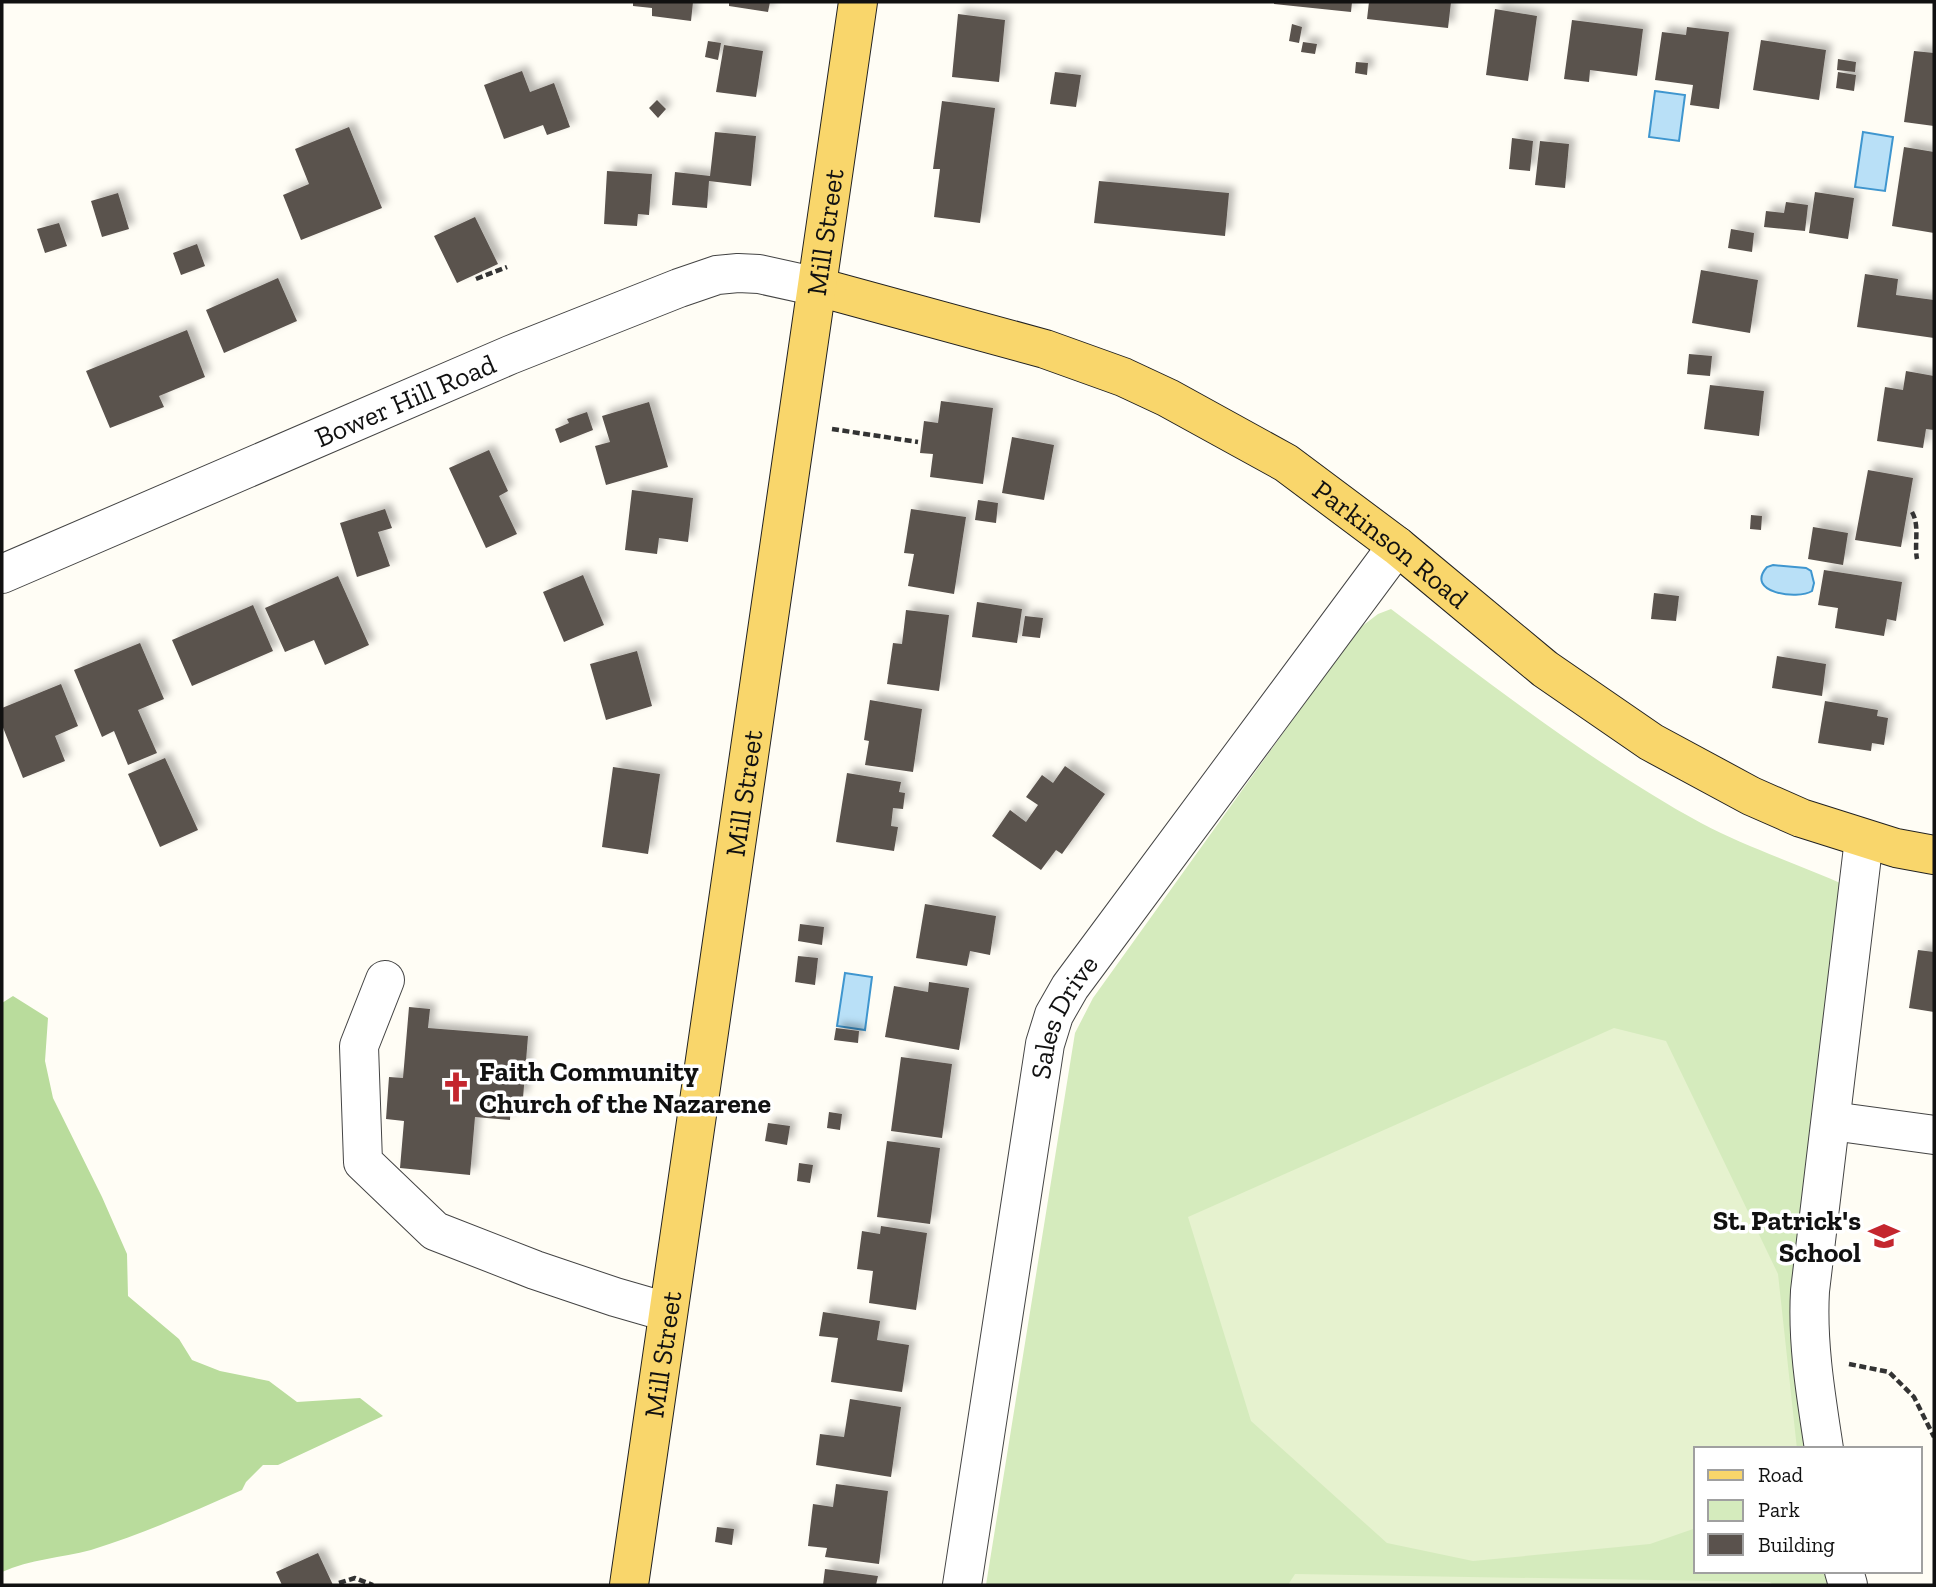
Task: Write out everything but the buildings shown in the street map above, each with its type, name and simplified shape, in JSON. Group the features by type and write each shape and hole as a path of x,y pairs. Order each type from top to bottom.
{"main road":[{"name":"Mill Street","path":"629,1585 858,2"},
{"name":"Parkinson Road","path":"818,287 988,332 1059,354 1123,377 1209,420 1286,463 1397,546 1545,669 1651,742 1751,796 1801,818 1864,839 1934,855"}],"street":[{"name":"Bower Hill Road","path":"2,574 510,355 679,288 717,275 738,273 759,274 818,287"},
{"name":"Sales Drive","path":"962,1585 1045,1044 1054,1015 1070,987 1397,546"},
{"path":"1824,1447 1808,1325 1810,1291 1864,839"},
{"path":"385,979 359,1046 363,1162 435,1231 534,1270 667,1312"},
{"path":"1832,1121 1934,1135"}],"path":[{"path":"475,279 507,267"},
{"path":"798,424 918,442"},
{"path":"1912,512 1918,523 1915,544 1917,559"},
{"path":"1811,1356 1889,1372 1914,1397 1934,1437"},
{"path":"339,1583 355,1577 373,1585"}],"green space":[{"path":"1391,609 1542,722 1660,800 1719,832 1847,886 1822,1319 1837,1447 1694,1447 1694,1573 1853,1573 1855,1585 986,1585 1075,1033 1093,998 1357,630 1378,614"},
{"path":"13,996 48,1018 45,1061 53,1098 127,1254 128,1296 179,1339 192,1360 220,1371 269,1381 297,1402 360,1398 383,1416 278,1465 263,1465 242,1490 167,1522 91,1550 35,1561 2,1572 2,1003"},
{"path":"1614,1028 1666,1041 1778,1274 1797,1447 1694,1447 1694,1529 1650,1544 1473,1561 1387,1543 1251,1421 1188,1217"},
{"path":"1295,1574 1770,1582 1773,1585 1288,1585"}],"water":[{"path":"1655,91 1685,95 1679,141 1649,137"},
{"path":"1863,132 1893,137 1885,191 1855,187"},
{"path":"1773,565 1806,568 1811,571 1814,583 1812,591 1796,595 1767,588 1762,583 1762,576 1767,567"},
{"path":"845,973 872,977 865,1030 837,1026"}],"place":[{"name":"Faith Community Church of the Nazarene","path":"456,1087"},
{"name":"St. Patrick's School","path":"1884,1236"}]}
